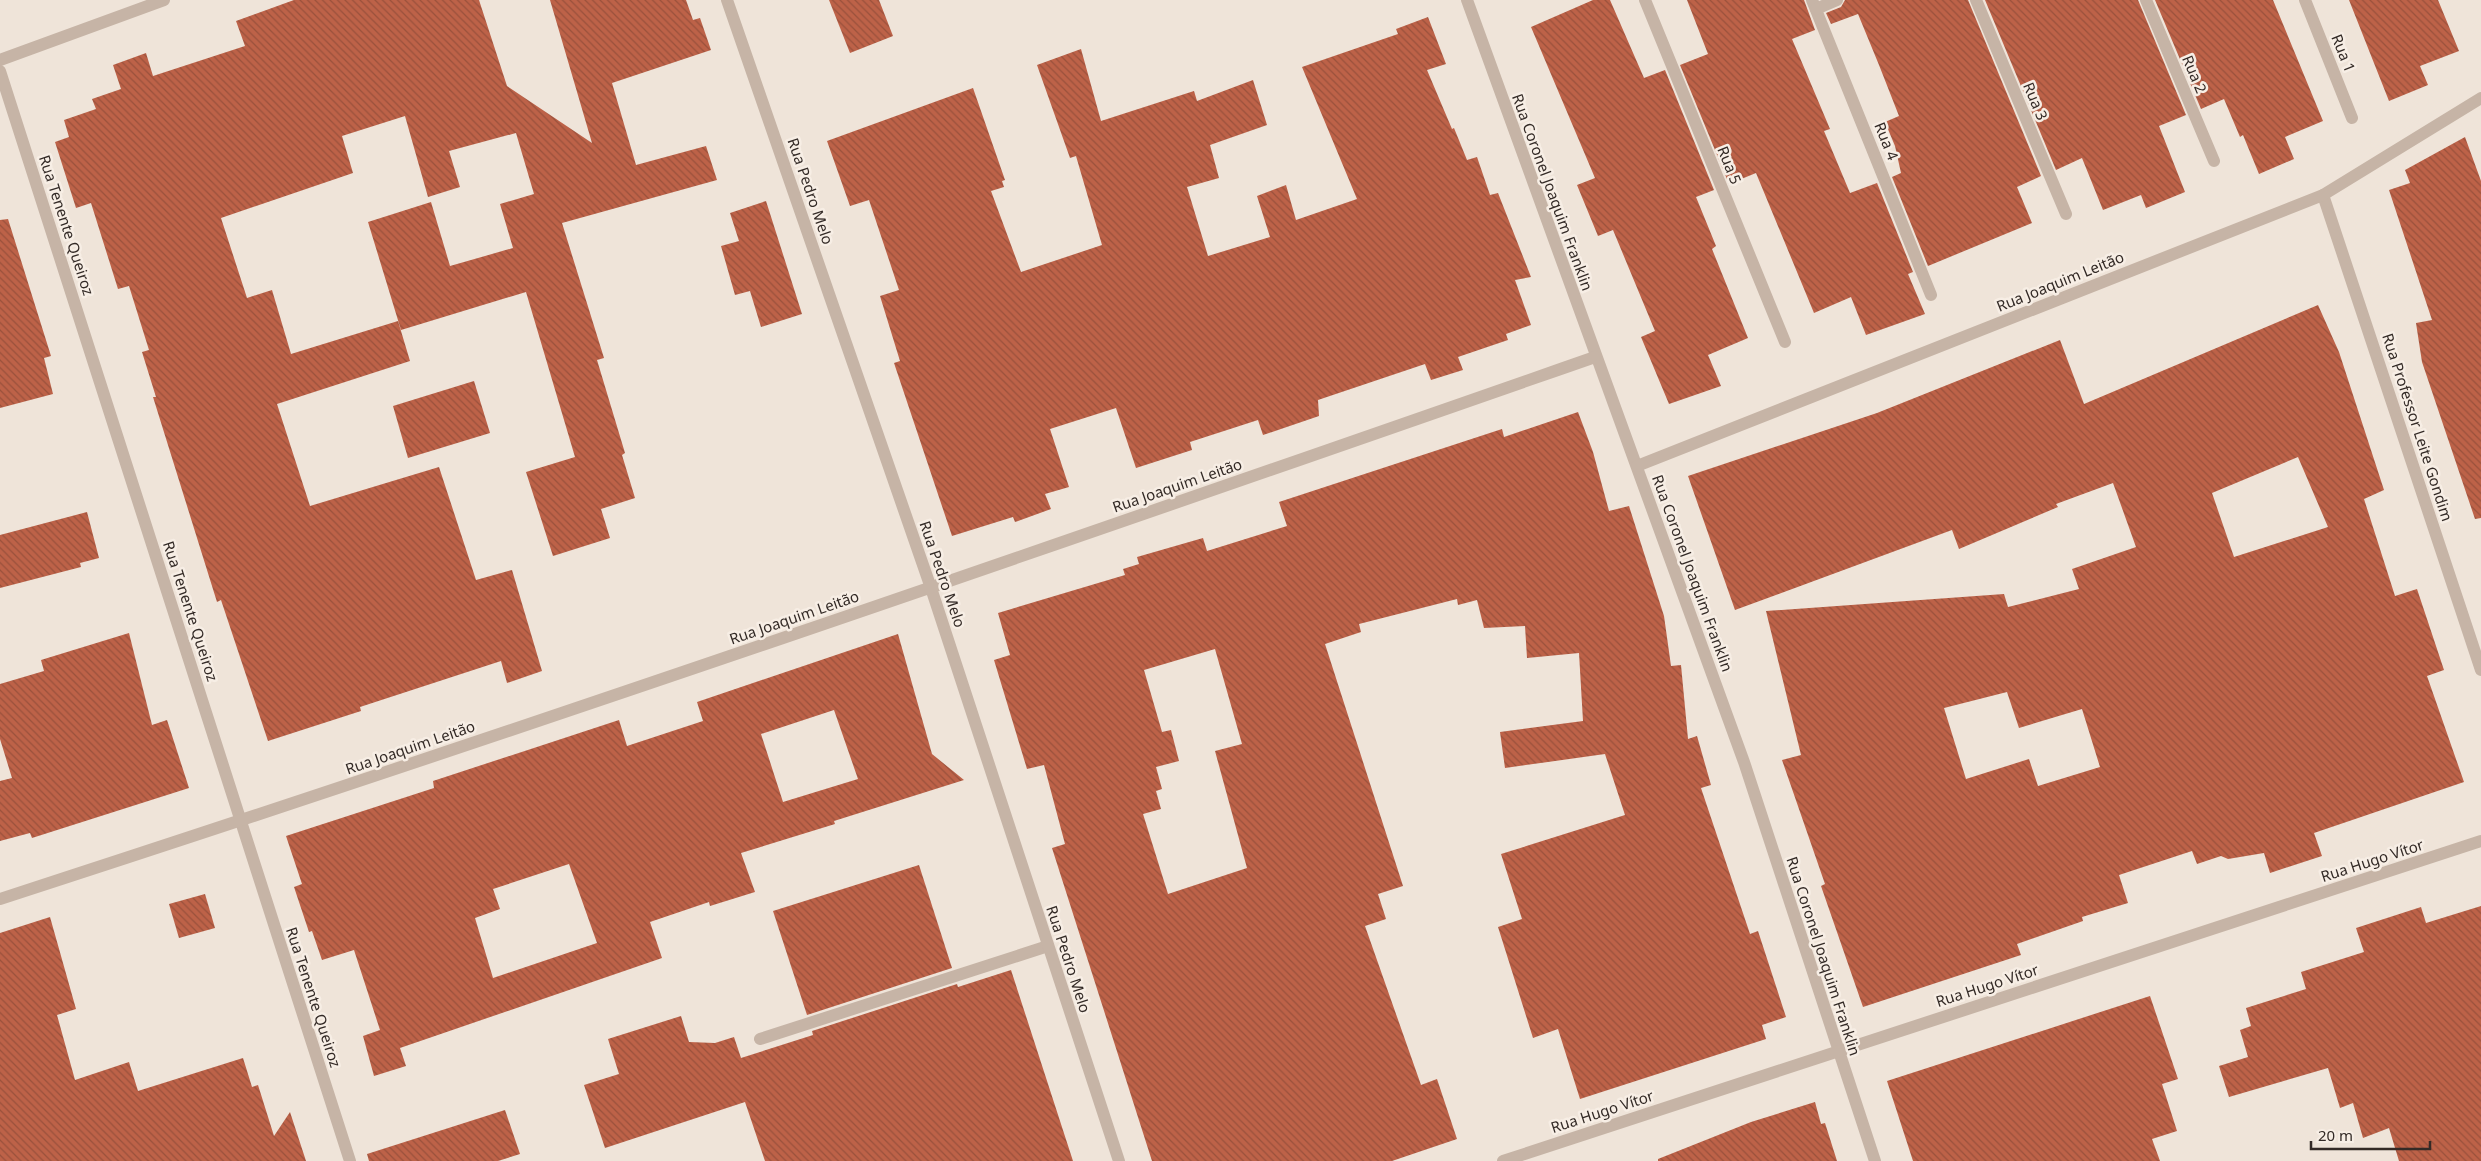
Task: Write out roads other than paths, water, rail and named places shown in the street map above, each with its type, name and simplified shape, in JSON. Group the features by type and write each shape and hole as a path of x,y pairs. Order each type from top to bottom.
{"street":[{"path":"0,60 164,0"},
{"name":"Rua Pedro Melo","path":"727,0 931,588 1119,1161"},
{"name":"Rua Coronel Joaquim Franklin","path":"1467,0 1744,762 1875,1161"},
{"name":"Rua 5","path":"1645,0 1785,342"},
{"path":"1814,5 1837,0"},
{"name":"Rua 3","path":"1976,0 2066,214"},
{"name":"Rua 2","path":"2146,0 2214,161"},
{"name":"Rua 1","path":"2305,0 2352,118"},
{"name":"Rua 4","path":"1814,5 1931,295"},
{"name":"Rua Tenente Queiroz","path":"0,71 350,1161"},
{"name":"Rua Joaquim Leitão","path":"1637,466 2323,195 2481,98"},
{"name":"Rua Professor Leite Gondim","path":"2323,195 2481,670"},
{"name":"Rua Joaquim Leitão","path":"0,899 241,821 931,588 1595,356"},
{"name":"Rua Hugo Vítor","path":"1503,1161 1837,1050 2481,841"},
{"path":"760,1039 1048,946"}]}
